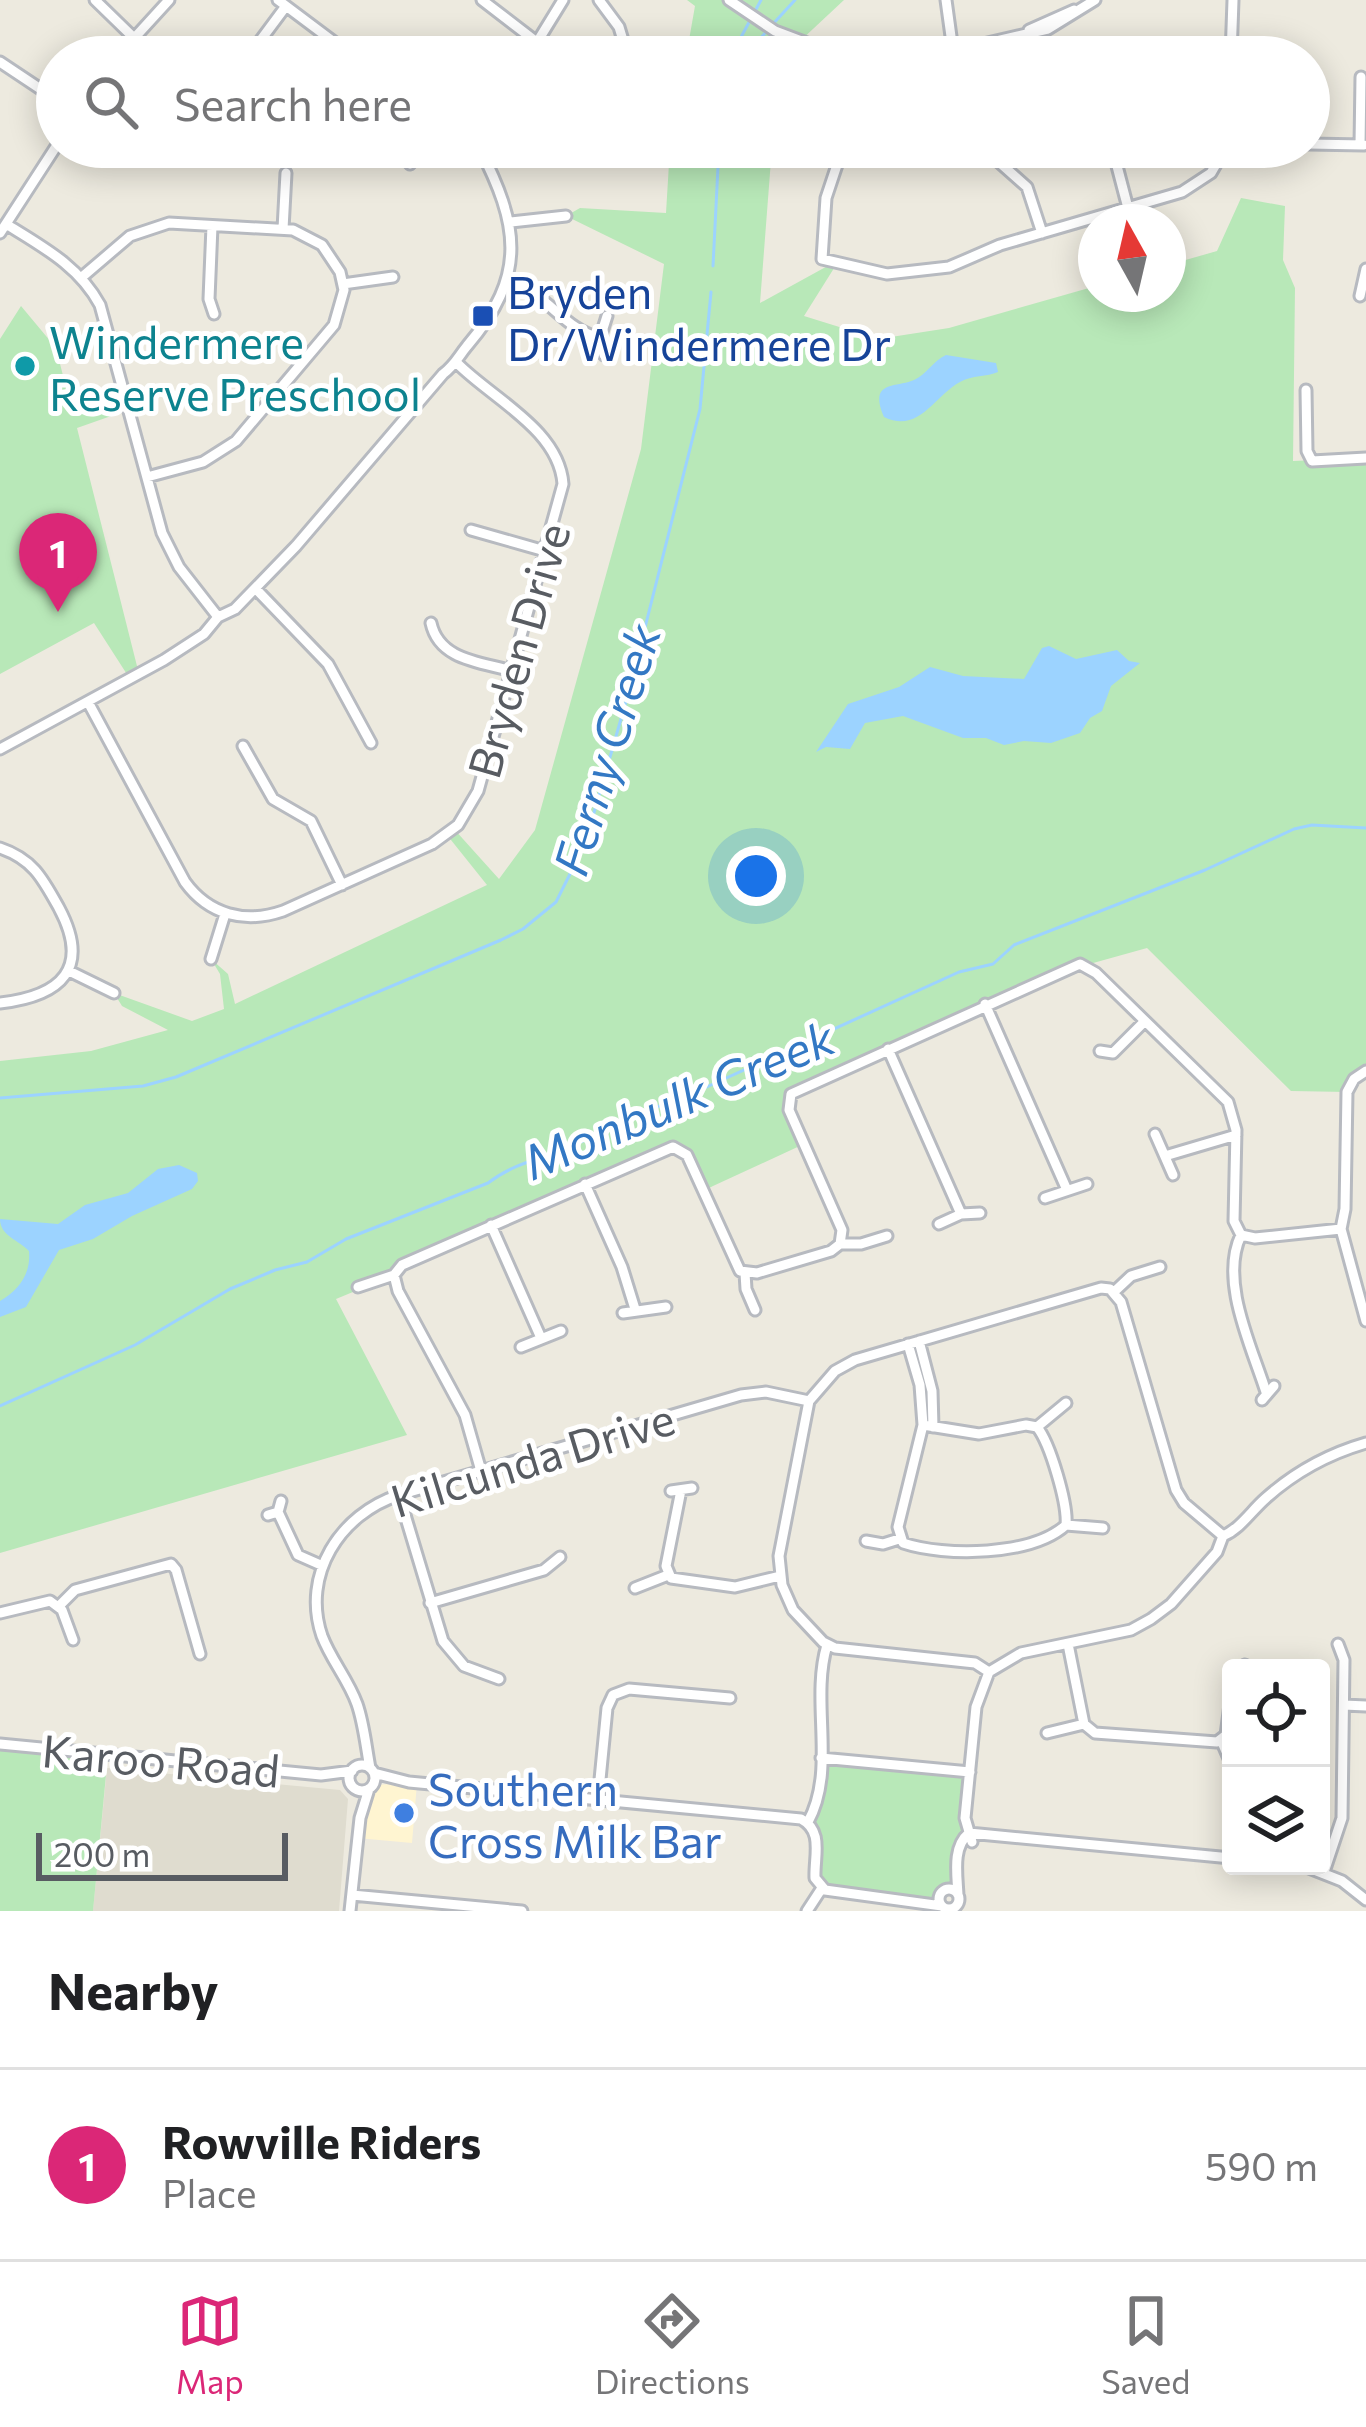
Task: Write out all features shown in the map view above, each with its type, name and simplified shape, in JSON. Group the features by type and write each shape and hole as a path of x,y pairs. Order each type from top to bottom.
{"street":[{"path":"95,0 133,36"},
{"path":"135,36 169,0"},
{"path":"482,0 529,36"},
{"path":"542,36 563,0"},
{"path":"599,0 622,36"},
{"path":"946,0 951,36"},
{"path":"731,2 791,36"},
{"path":"1017,36 1091,2"},
{"path":"1231,36 1232,2"},
{"path":"261,36 282,3 326,36"},
{"path":"0,62 36,86"},
{"path":"1330,144 1363,145 1361,76"},
{"path":"42,168 3,228 82,277 109,328 170,552 218,617"},
{"path":"0,748 184,647 218,617 235,610 443,374 458,364 493,313 507,280 511,222 490,168"},
{"path":"835,168 826,198 822,259 862,271 920,273 949,267 1078,222"},
{"path":"1006,168 1027,187 1042,233"},
{"path":"1117,168 1126,204"},
{"path":"1140,204 1191,188 1214,168"},
{"path":"283,229 286,173"},
{"path":"511,222 566,216"},
{"path":"82,277 122,241 144,229 170,224 304,233 334,260 343,284 334,325 236,441 203,462 147,477"},
{"path":"212,226 208,299 214,314"},
{"path":"1360,296 1366,269"},
{"path":"343,284 393,277"},
{"path":"507,280 536,291 574,327 600,338"},
{"path":"604,356 600,338 607,316"},
{"name":"Bryden Drive","path":"226,914 250,918 274,914 432,844 463,818 478,791 562,490 556,456 543,438 458,364"},
{"path":"1306,390 1306,451 1312,461 1366,458"},
{"path":"471,530 545,550"},
{"path":"256,590 328,664 371,743"},
{"path":"431,623 436,641 448,652 512,670"},
{"path":"88,702 189,888 226,914 211,959"},
{"path":"243,746 273,799 311,821 342,885"},
{"path":"0,848 24,857 42,877 71,933 73,951 69,971 40,996 0,1003"},
{"path":"841,1244 842,1230 788,1100 799,1088 1080,964 1090,968 1228,1102 1235,1119 1234,1222 1240,1235 1233,1254 1234,1281 1267,1393"},
{"path":"69,971 114,993"},
{"path":"985,1004 1067,1190"},
{"path":"1100,1051 1114,1057 1145,1022"},
{"path":"887,1049 961,1214"},
{"path":"1365,1072 1347,1092 1341,1229 1366,1321"},
{"path":"1155,1134 1174,1175"},
{"path":"1165,1156 1236,1135"},
{"path":"358,1287 394,1275 402,1265 662,1149 681,1149 737,1266 745,1273 755,1310"},
{"path":"585,1184 635,1309"},
{"path":"1045,1198 1087,1184"},
{"path":"939,1224 961,1214 980,1213"},
{"path":"491,1226 541,1338"},
{"path":"1240,1235 1255,1238 1341,1229"},
{"path":"745,1273 832,1251 841,1244 887,1236"},
{"path":"1115,1291 1131,1276 1160,1267"},
{"path":"394,1275 398,1291 465,1415 481,1471"},
{"path":"988,1672 975,1663 827,1646 793,1610 780,1576 779,1556 809,1401 842,1366 1101,1288 1115,1291"},
{"path":"1115,1291 1176,1490 1184,1503 1223,1535"},
{"path":"623,1313 666,1306"},
{"path":"521,1347 561,1331"},
{"path":"899,1539 898,1527 928,1426 932,1391 914,1343"},
{"name":"Kilcunda Drive","path":"323,1565 335,1542 358,1516 399,1495 741,1395 766,1392 809,1401"},
{"path":"1037,1427 1066,1403"},
{"path":"928,1426 980,1435 1037,1427 1045,1438 1066,1525"},
{"path":"808,1822 816,1838 815,1878 822,1888 905,1899 947,1897 971,1838 965,1818 976,1706 988,1672 1021,1654 1131,1630 1151,1619 1171,1604 1217,1552 1223,1535 1237,1529 1292,1477 1324,1458 1366,1443"},
{"path":"668,1575 666,1561 682,1490"},
{"path":"399,1495 439,1633 468,1668 499,1679"},
{"path":"276,1509 298,1555 323,1565 316,1596 320,1627 355,1700 372,1779 360,1818 350,1911"},
{"path":"866,1541 883,1544 899,1539 915,1546 990,1552 1054,1534 1066,1525 1103,1528"},
{"path":"430,1604 544,1570 560,1557"},
{"path":"59,1606 75,1590 171,1564 200,1654"},
{"path":"635,1588 668,1575 683,1582 735,1587 780,1576"},
{"path":"0,1613 47,1600 59,1606 73,1640"},
{"path":"1067,1644 1084,1724 1095,1733 1221,1741"},
{"path":"1330,1854 1342,1818 1344,1660 1338,1644"},
{"path":"808,1822 818,1800 821,1686 827,1646"},
{"path":"598,1800 607,1708 613,1695 628,1689 733,1698"},
{"path":"1344,1705 1366,1706"},
{"path":"1047,1733 1084,1724"},
{"path":"360,1818 353,1786 364,1741"},
{"name":"Karoo Road","path":"0,1744 321,1775 353,1786 372,1779"},
{"path":"821,1758 970,1772"},
{"name":"Karoo Road","path":"321,1775 354,1769 372,1779"},
{"path":"372,1779 808,1822"},
{"path":"971,1838 1222,1857"},
{"path":"1328,1875 1366,1900"},
{"path":"807,1911 822,1888"},
{"path":"352,1895 521,1911"}],"shaded area":[{"path":"107,1768 340,1790 348,1799 339,1911 93,1911"},
{"path":"417,1783 412,1843 357,1838 373,1785"}],"green space":[{"path":"687,0 844,0 805,36 690,36 695,6"},
{"path":"669,168 770,168 760,303 833,263 804,316 878,339 949,328 1078,291 1078,312 1186,312 1186,260 1217,251 1241,198 1285,206 1283,260 1295,288 1293,461 1366,458 1366,1071 1347,1092 1291,1091 1147,948 1086,965 788,1098 804,1144 703,1191 679,1148 403,1265 394,1275 336,1299 407,1435 0,1553 0,1061 91,1051 168,1030 122,1006 114,993 192,1021 224,1009 220,974 211,959 228,974 235,1004 487,885 447,835 454,829 499,879 535,830 641,449 664,264 566,216 580,208 666,213"},
{"path":"21,306 56,348 72,411 129,403 131,409 77,428 139,674 130,679 94,623 0,674 0,339"},
{"path":"0,1744 108,1754 93,1911 0,1911"},
{"path":"821,1758 970,1772 961,1859 949,1889 940,1897 914,1901 818,1884 816,1839 808,1822"}],"water":[{"path":"946,355 996,363 998,372 960,382 907,421 884,417 882,391 919,377"},
{"path":"1049,646 1076,659 1117,650 1129,661 1140,663 1111,686 1102,711 1080,733 1051,743 1004,745 986,738 963,738 903,716 865,723 850,749 826,747 816,752 848,704 899,687 930,667 963,676 1024,679 1042,648"},
{"path":"179,1165 197,1173 192,1189 93,1239 59,1250 26,1307 0,1317 0,1301 22,1280 29,1251 7,1234 0,1219 58,1224 85,1205 128,1193 158,1169"}],"waterway":[{"path":"742,36 761,0"},
{"path":"772,25 795,0"},
{"path":"762,36 766,32"},
{"name":"Ferny Creek","path":"713,266 718,168"},
{"name":"Ferny Creek","path":"0,1098 143,1086 176,1077 501,940 556,902 585,844 629,691 700,409 711,292"},
{"name":"Monbulk Creek","path":"0,1406 135,1345 230,1289 307,1262 346,1239 488,1183 959,972 993,964 1014,945 1205,870 1294,829 1312,825 1366,828"}],"place":[{"name":"Bryden Dr/Windermere Dr","path":"483,316"},
{"name":"Windermere Reserve Preschool","path":"25,366"},
{"name":"Rowville Riders","path":"58,612"},
{"name":"Southern Cross Milk Bar","path":"404,1813"}]}
